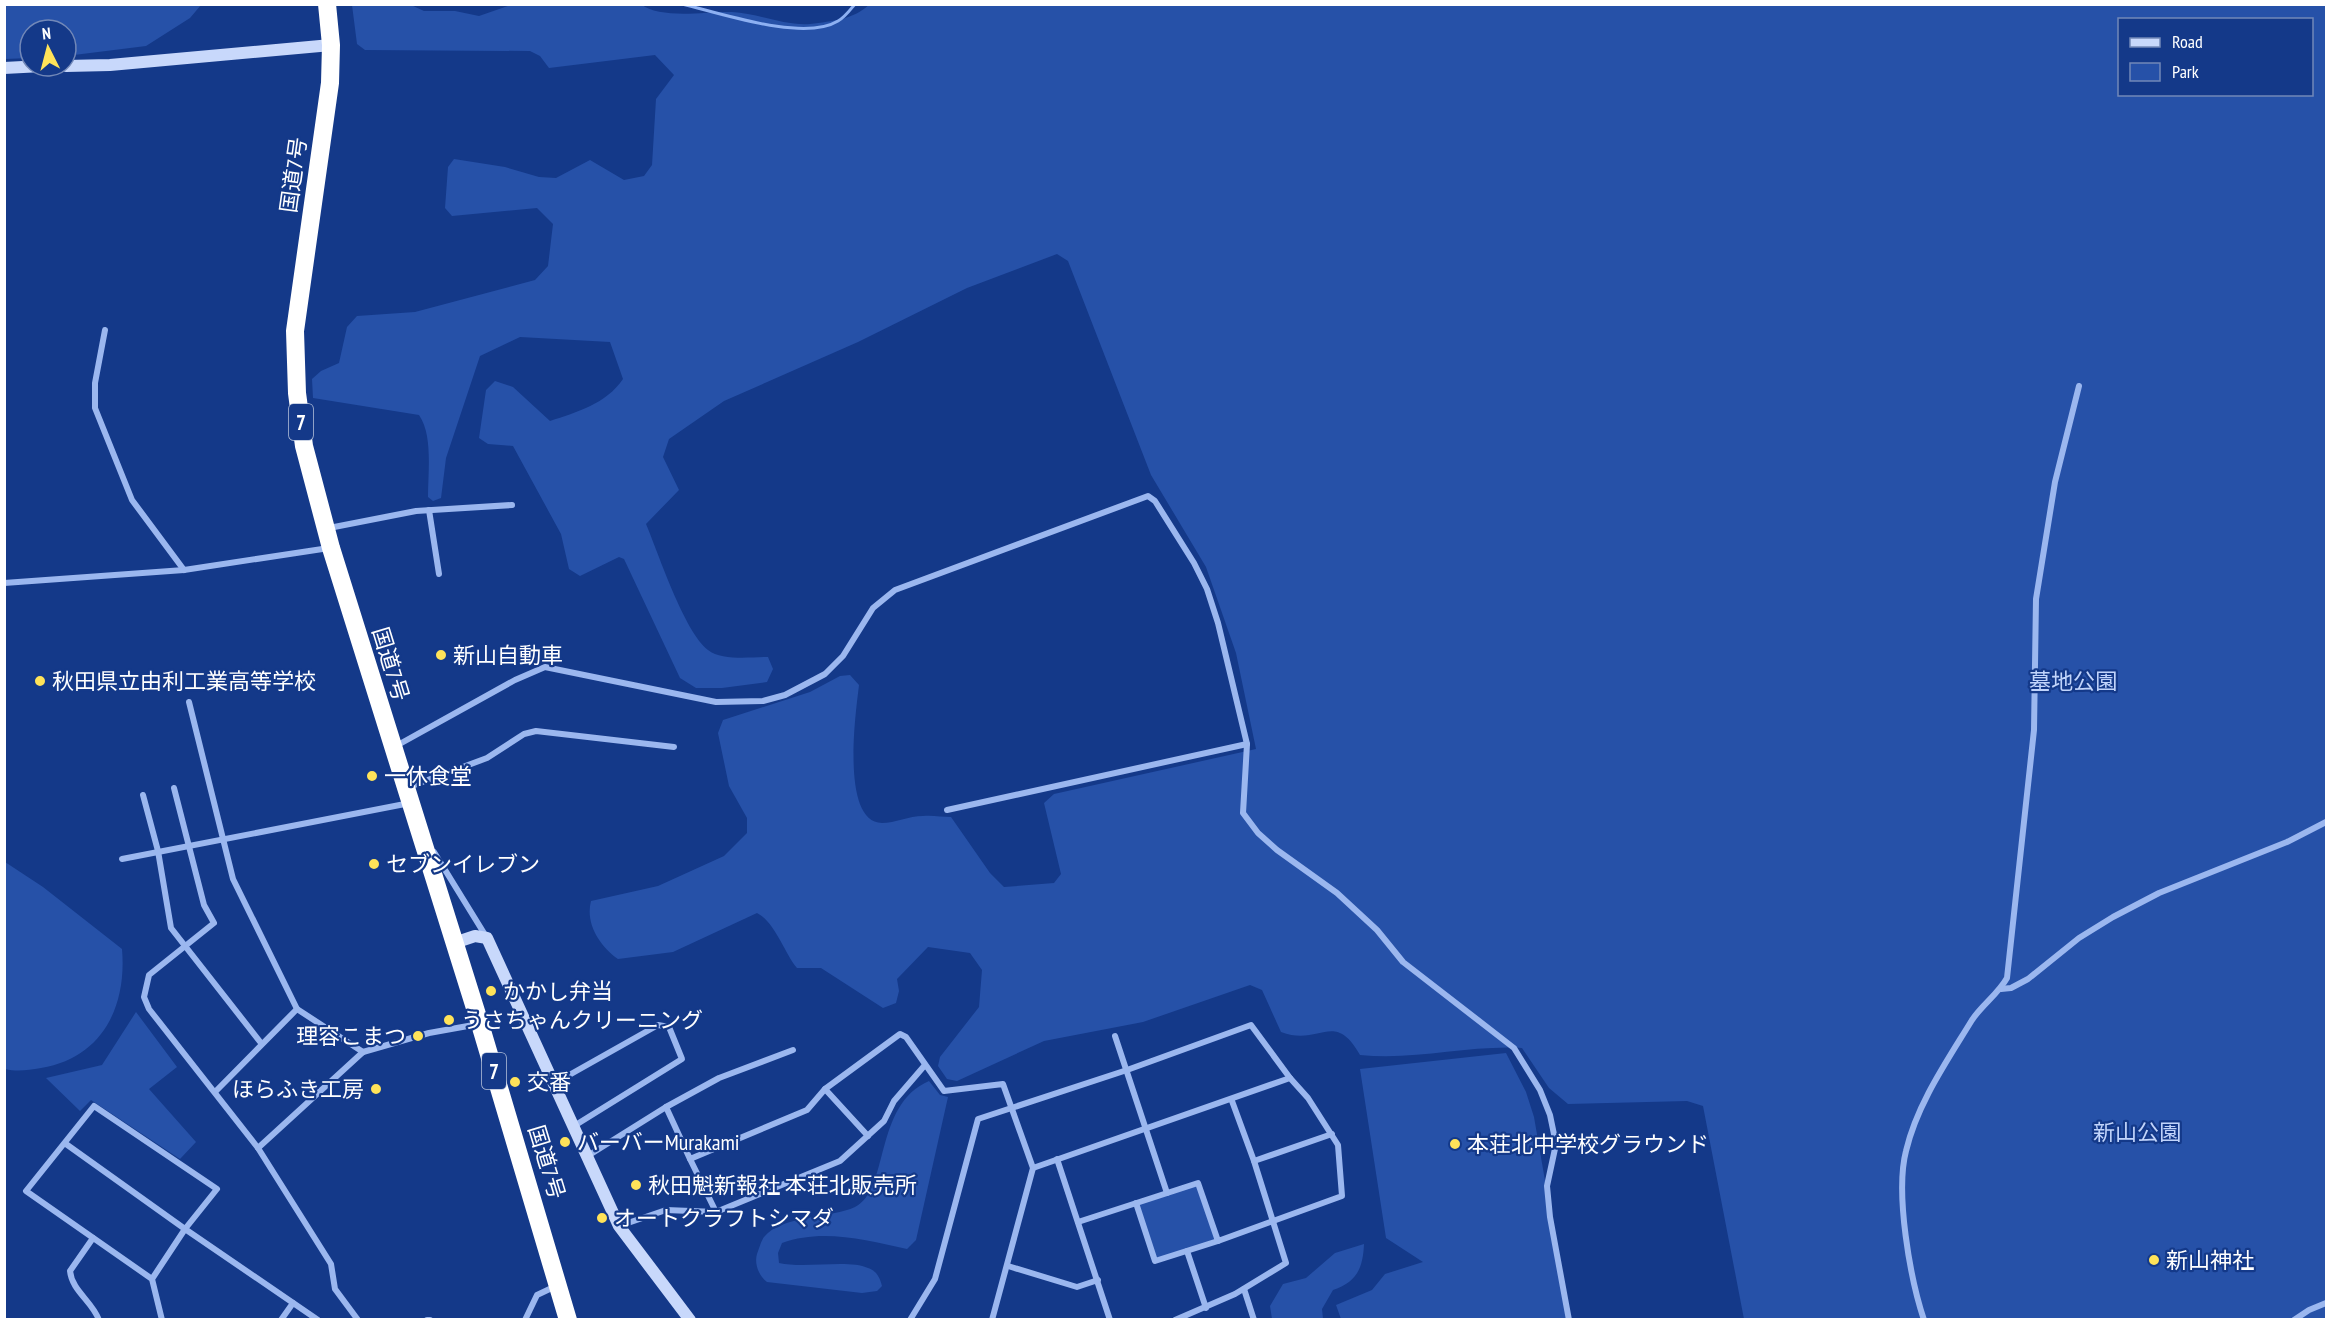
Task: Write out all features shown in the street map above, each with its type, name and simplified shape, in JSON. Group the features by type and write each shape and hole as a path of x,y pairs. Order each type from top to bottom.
{"highway":[{"name":"国道7号","path":"327,4 331,45 330,83 295,331 297,393 304,446 325,529 480,1024 568,1320"}],"street":[{"path":"78,66 110,65 331,45"},
{"path":"105,330 95,383 95,408 132,500 184,570"},
{"path":"1924,1320 1908,1250 1902,1184 1905,1154 1926,1099 1974,1017 2001,989 2007,978 2014,936 2015,886 2034,730 2036,599 2055,482 2079,386"},
{"path":"393,748 515,680 545,667 716,702 746,702 785,695 825,674 843,657 873,608 895,590 1148,496 1155,501 1174,529 1207,589 1235,685 1247,744 1243,813 1258,833 1337,893 1377,930 1403,962 1514,1048 1540,1090 1550,1115 1556,1144 1547,1186 1550,1217 1569,1320"},
{"path":"325,529 429,510 512,505"},
{"path":"429,510 439,574"},
{"path":"4,583 184,570 331,548"},
{"path":"189,702 233,879 297,1009 363,1052"},
{"path":"122,859 222,839 409,796 487,758 524,734 536,731 674,747"},
{"path":"947,810 1247,744"},
{"path":"174,788 204,905 214,923 149,975 144,997 149,1009 216,1091 258,1148 331,1264 335,1289 358,1320"},
{"path":"143,795 158,851 171,928 261,1043"},
{"path":"2001,989 2011,988 2028,979 2079,938 2122,912 2159,893 2287,842 2326,822"},
{"path":"417,824 487,938 619,1226 690,1320"},
{"path":"454,942 475,936 487,938"},
{"path":"216,1091 297,1009"},
{"path":"258,1148 363,1052 429,1034 480,1024"},
{"path":"910,1320 935,1279 978,1119 1127,1070 1251,1025 1290,1078 1308,1098 1338,1145 1342,1196 1155,1261 1136,1203"},
{"path":"555,1083 658,1026 669,1027 677,1045 682,1059 573,1127"},
{"path":"690,1159 807,1110 825,1089 900,1034 906,1037 944,1091 1004,1084 1033,1168 992,1320"},
{"path":"1115,1036 1167,1193"},
{"path":"586,1157 719,1077 793,1050"},
{"path":"619,1226 666,1210 716,1212 840,1161 884,1121 907,1084 925,1065"},
{"path":"1033,1168 1232,1101 1290,1078"},
{"path":"825,1089 868,1136"},
{"path":"1174,1320 1206,1308 1244,1289 1286,1263 1254,1161 1232,1101"},
{"path":"152,1279 185,1229 217,1189 94,1106 66,1144 26,1191 152,1279 162,1320"},
{"path":"666,1107 716,1212"},
{"path":"1254,1161 1332,1134"},
{"path":"66,1144 318,1320"},
{"path":"1057,1160 1110,1320"},
{"path":"1078,1222 1198,1183 1218,1240"},
{"path":"93,1238 70,1270 71,1281 96,1311 99,1320"},
{"path":"1187,1251 1206,1308"},
{"path":"1008,1266 1077,1287 1098,1280"},
{"path":"525,1320 537,1295 559,1285"},
{"path":"1244,1289 1254,1320"},
{"path":"281,1320 293,1303"},
{"path":"2294,1320 2326,1303"}],"green space":[{"path":"5,4 201,4 190,18 146,46 78,54 78,18 18,18 18,58 5,59"},
{"path":"641,4 660,12 685,14 732,12 800,24 842,19 870,4 2326,5 2326,1319 1744,1319 1703,1106 1687,1101 1568,1104 1549,1088 1522,1048 1400,1056 1360,1055 1351,1041 1334,1031 1306,1035 1281,1032 1262,990 1250,985 1143,1022 1044,1041 957,1081 947,1079 938,1066 940,1057 979,1007 982,970 970,953 928,947 897,979 899,991 896,1003 883,1008 821,968 797,968 769,923 757,913 673,952 618,959 605,948 592,926 591,901 658,886 724,856 747,833 747,818 729,786 718,733 723,720 810,692 840,676 850,675 859,685 854,740 855,786 860,805 869,818 882,823 918,816 951,817 990,873 1004,887 1054,883 1061,874 1044,803 1054,794 1256,749 1236,653 1206,567 1151,475 1068,261 1057,254 967,288 858,342 724,401 669,439 663,457 679,490 646,524 665,572 690,627 708,650 721,656 737,658 768,657 773,669 767,682 722,688 696,688 680,678 624,559 619,557 580,576 569,569 561,534 513,446 488,444 479,438 486,390 495,381 513,387 550,421 600,401 623,379 610,342 520,337 480,356 446,458 441,498 433,501 428,497 428,443 419,415 313,398 312,379 321,371 339,363 347,327 357,316 415,312 535,280 548,266 553,224 537,208 452,216 445,208 448,167 454,159 505,167 539,177 556,178 590,160 624,180 644,176 652,165 656,99 674,75 655,55 549,68 540,56 530,51 365,50 357,44 352,5 411,5 424,11 455,11 479,16 511,5"},
{"path":"5,862 43,887 122,949 120,991 115,1010 95,1041 80,1053 62,1062 27,1070 5,1069"},
{"path":"136,1012 177,1067 149,1089 196,1142 180,1159 91,1100 80,1111 46,1078 102,1065"},
{"name":"本荘北中学校グラウンド","path":"1506,1053 1526,1092 1534,1117 1569,1319 1341,1319 1336,1305 1372,1290 1385,1274 1423,1262 1386,1238 1360,1069"},
{"path":"929,1081 940,1095 948,1097 916,1240 907,1249 844,1237 813,1236 782,1243 778,1253 779,1263 789,1265 860,1265 874,1271 882,1286 877,1291 862,1293 767,1282 756,1262 764,1237 772,1230 795,1221 845,1211 855,1207 866,1198 873,1184 890,1127 899,1108 911,1093"},
{"path":"1198,1183 1218,1241 1155,1261 1136,1203"},
{"path":"1364,1244 1362,1260 1357,1273 1348,1283 1333,1290 1322,1309 1323,1319 1272,1319 1270,1306 1283,1284 1306,1278 1335,1253"}],"waterway":[{"path":"682,4 762,24 805,28 823,27 838,21 855,4"}],"place":[{"name":"新山自動車","path":"441,655"},
{"name":"秋田県立由利工業高等学校","path":"40,681"},
{"name":"一休食堂","path":"372,776"},
{"name":"セブンイレブン","path":"374,864"},
{"name":"かかし弁当","path":"491,991"},
{"name":"うさちゃんクリーニング","path":"449,1020"},
{"name":"理容こまつ","path":"418,1036"},
{"name":"交番","path":"515,1082"},
{"name":"ほらふき工房","path":"376,1089"},
{"name":"バーバーMurakami","path":"565,1142"},
{"name":"本荘北中学校グラウンド","path":"1455,1144"},
{"name":"秋田魁新報社 本荘北販売所","path":"636,1185"},
{"name":"オートクラフトシマダ","path":"602,1218"},
{"name":"新山神社","path":"2154,1260"}],"park label":[{"name":"墓地公園","path":"2073,681"},
{"name":"新山公園","path":"2137,1132"}]}
